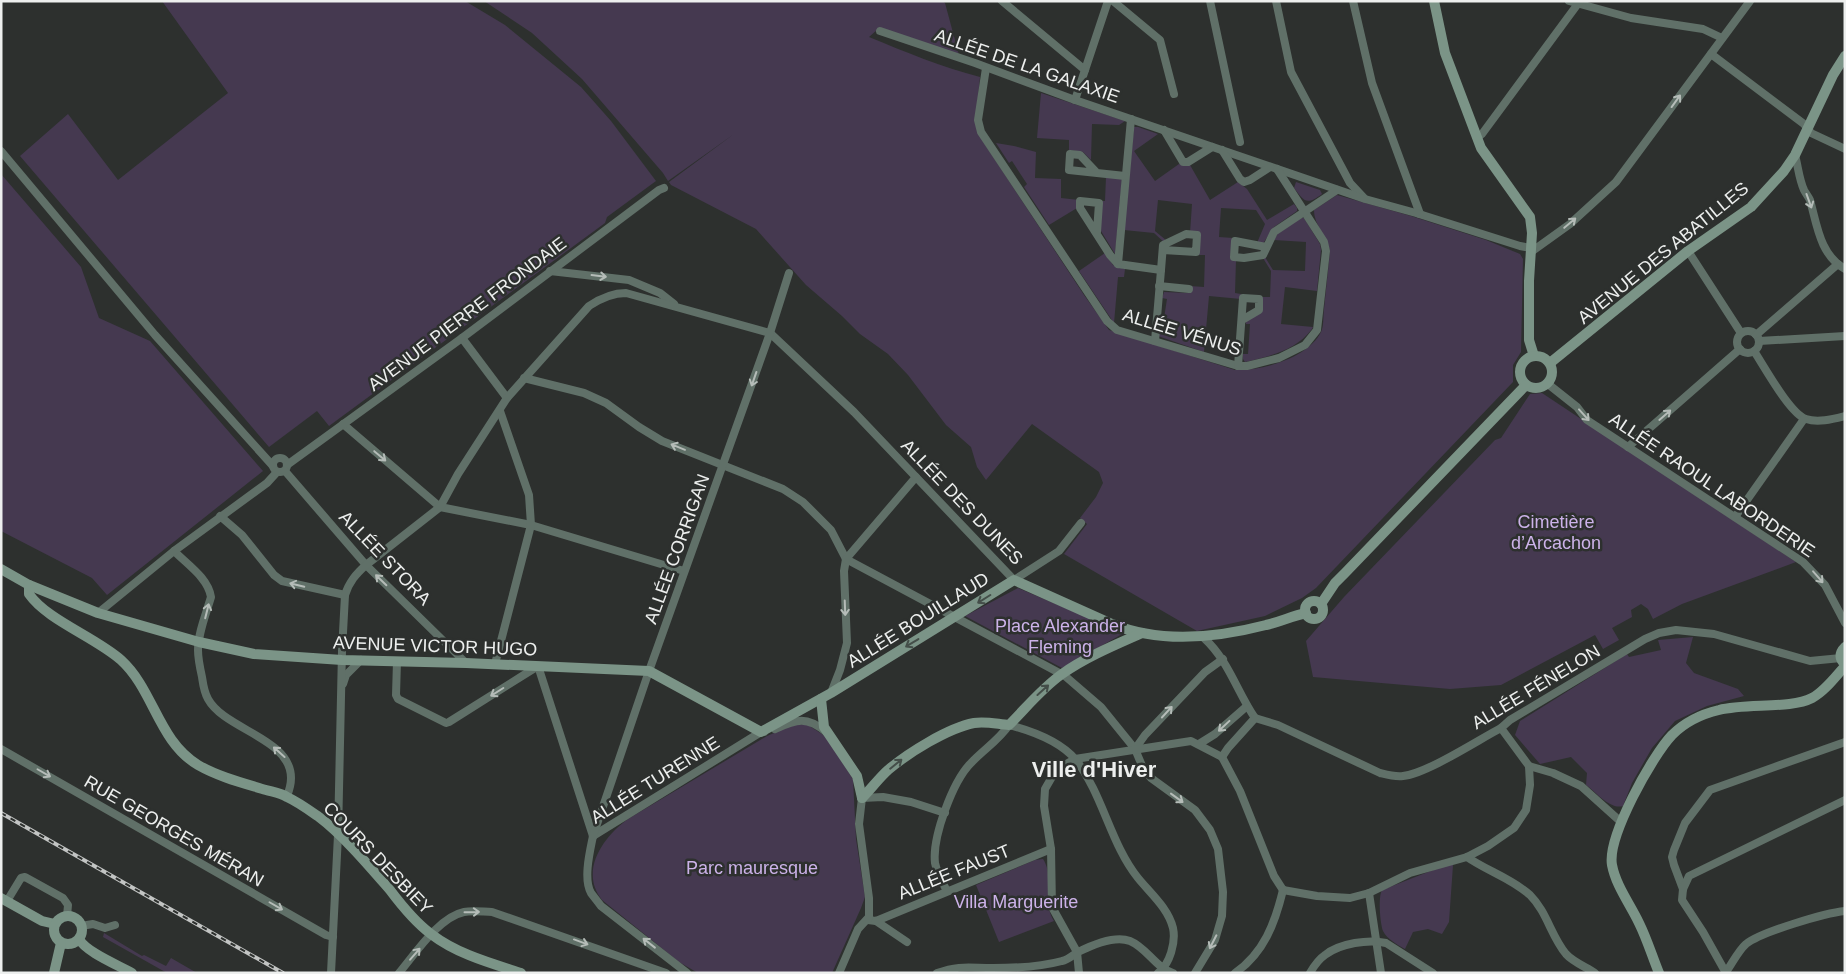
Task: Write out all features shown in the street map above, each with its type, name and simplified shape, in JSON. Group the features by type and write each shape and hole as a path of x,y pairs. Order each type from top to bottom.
{"street":[{"path":"1002,1 1085,70"},
{"path":"1075,100 1108,1"},
{"path":"1113,1 1160,40 1174,94"},
{"path":"1210,1 1240,142"},
{"path":"1276,1 1291,72 1350,183 1366,200"},
{"path":"1352,1 1372,83 1420,214"},
{"path":"1434,1 1445,53 1481,148 1530,217 1532,233 1529,281 1529,340 1534,356"},
{"path":"1570,1 1631,18 1704,29 1722,38"},
{"path":"1531,250 1570,224 1616,182 1750,1"},
{"path":"1477,138 1538,61 1579,3"},
{"name":"ALLÉE DE LA GALAXIE","path":"880,31 1336,190 1420,214 1531,250"},
{"path":"1711,54 1800,121 1811,133 1845,149"},
{"name":"AVENUE DES ABATILLES","path":"1550,363 1688,251 1751,207 1784,171 1795,155 1833,75 1845,56"},
{"name":"ALLÉE VÉNUS","path":"986,68 978,120 981,132 1107,322 1113,328 1238,366 1247,366 1279,358 1305,345 1318,330 1326,251 1324,242 1305,211"},
{"path":"1118,264 1131,119"},
{"path":"1164,130 1183,162 1188,162 1212,147"},
{"path":"1222,150 1240,179 1244,182 1273,168 1305,211"},
{"name":"ALLÉE STORA","path":"1,151 155,335 280,468 366,565 466,663"},
{"path":"1754,351 1758,338 1841,266 1826,250 1819,236 1795,155"},
{"path":"1096,172 1125,176"},
{"name":"AVENUE PIERRE FRONDAIE","path":"98,613 174,551 266,482 280,468 462,338 664,188"},
{"path":"1266,248 1274,232 1336,190"},
{"path":"1097,232 1110,256 1118,264 1161,270"},
{"path":"1155,342 1162,250"},
{"path":"1688,251 1741,333"},
{"path":"550,271 629,280 660,293 677,306"},
{"name":"ALLÉE CORRIGAN","path":"593,836 649,671 790,273"},
{"path":"1160,286 1189,290"},
{"path":"331,973 338,835 345,595 355,575 440,507 458,474 507,398 589,306 599,299 618,293 626,293 770,333"},
{"path":"1238,366 1242,320"},
{"path":"1754,351 1745,352 1740,349 1737,339 1741,333 1751,331 1758,338 1845,336"},
{"name":"ALLÉE DES DUNES","path":"770,333 854,412 1014,580 1128,630 1142,633 1204,638 1267,625 1306,613 1306,607 1310,602 1316,601 1321,604 1340,578 1526,385"},
{"path":"462,338 507,398"},
{"path":"1628,447 1740,349"},
{"path":"1754,351 1793,410 1804,419 1820,421 1845,416"},
{"path":"1541,356 1550,363 1552,372 1548,384 1540,388 1526,385 1520,374 1521,368 1528,358 1541,356"},
{"path":"524,378 584,393 606,402 639,427 662,441 783,489 803,502 831,530 846,559 1062,674 1100,707 1135,749 1143,768 1151,778 1195,810 1210,830 1218,849 1223,892 1222,916 1215,940 1195,973"},
{"name":"ALLÉE RAOUL LABORDERIE","path":"1548,384 1582,412 1587,420 1803,562 1825,586 1845,623"},
{"path":"495,664 531,525 528,490 500,411"},
{"path":"1735,517 1804,419"},
{"path":"343,424 440,507 531,525 684,571"},
{"path":"831,693 840,670 846,643 844,571 846,559 916,476"},
{"path":"220,516 242,535 274,575 282,581 345,595"},
{"name":"ALLÉE BOUILLAUD","path":"761,732 831,693 1059,551 1081,523"},
{"path":"174,551 205,582 209,590 210,597 198,649 206,697 225,718 277,750 286,759 292,779 287,796"},
{"path":"1,569 29,585"},
{"name":"AVENUE VICTOR HUGO","path":"29,585 98,613 199,642 254,654 342,660 397,660 649,671 761,732"},
{"name":"COURS DESBIEY","path":"29,585 29,594 43,608 100,644 121,660 138,682 168,735 178,749 190,759 213,772 287,796 321,818 379,877 409,914 432,935 457,950 519,972"},
{"name":"ALLÉE FÉNELON","path":"1256,718 1278,725 1380,773 1392,776 1414,773 1433,765 1502,728 1510,720 1645,639 1659,633 1676,630 1714,634 1810,661 1843,663"},
{"path":"947,891 938,873 935,861 936,843 952,792 969,765 1037,696 1062,674 1107,648 1142,633"},
{"path":"1204,638 1223,659 1247,706 1256,718 1222,757"},
{"path":"1658,973 1640,925 1616,880 1612,863 1614,845 1622,822 1641,781 1658,753 1673,735 1695,719 1718,710 1743,706 1801,703 1814,697 1843,663 1841,652 1845,647"},
{"path":"1135,749 1205,672 1223,659"},
{"path":"342,660 353,667"},
{"path":"341,691 346,675 362,660"},
{"path":"397,660 396,694 398,699 446,722 449,722 538,666 593,836"},
{"path":"821,699 824,726 857,776 862,798 859,824 872,920 906,942"},
{"path":"1199,744 1215,734 1247,706"},
{"path":"804,708 800,717 804,720"},
{"path":"761,732 770,731 793,721 804,720 814,723 828,733"},
{"path":"862,798 887,771 902,759 932,741 973,724 984,722 1009,725 1023,729 1060,746 1075,759 1102,806 1125,858 1137,877 1169,915 1174,930 1174,943 1166,972"},
{"path":"1080,973 1077,952 1052,907 1051,849 1044,806 1045,789 1056,770 1075,759 1191,741 1199,744 1222,757 1240,791 1274,876 1283,890 1317,896 1350,898 1369,893 1410,873 1467,858 1514,828 1526,810 1530,785 1529,766 1502,728"},
{"name":"ALLÉE TURENNE","path":"688,973 601,906 590,892 588,861 593,836 761,732"},
{"path":"1683,889 1672,857 1685,822 1710,790 1845,742"},
{"name":"RUE GEORGES MÉRAN","path":"1,749 310,926 326,935 333,936"},
{"path":"1529,766 1553,773 1581,786 1622,822"},
{"path":"862,798 883,797 911,802 945,813"},
{"path":"1845,800 1689,876 1683,889 1682,900 1726,973 1745,945 1755,939 1782,927 1845,911"},
{"name":"ALLÉE FAUST","path":"872,920 1051,849"},
{"path":"1467,858 1509,880 1529,894 1542,909 1553,932 1567,954 1595,973"},
{"path":"55,924 42,921 4,899 21,878 25,877 63,898 68,906 67,916"},
{"path":"1235,973 1253,958 1272,930 1283,890"},
{"path":"1369,893 1382,973"},
{"path":"398,973 448,919 464,912 492,912 666,973"},
{"path":"54,973 61,943 54,932 55,924 60,918 67,916 77,919 81,926 79,939 82,944 132,973"},
{"path":"839,973 858,929 872,920"},
{"path":"81,926 93,924 105,928 115,925"},
{"path":"61,943 73,944 79,939"},
{"path":"937,973 954,967 1021,970 1064,961 1077,952 1114,940 1130,941 1152,957 1166,972"},
{"path":"1310,973 1326,954 1340,947 1378,941 1386,943 1433,973"}],"green space":[{"path":"162,1 465,1 505,25 581,87 611,121 656,181 607,217 605,223 329,426 317,411 269,447 20,156 68,114 118,180 228,93"},
{"path":"484,1 942,1 945,3 959,55 878,29 869,37 910,54 980,77 976,119 982,140 1109,330 1235,370 1246,370 1271,365 1295,356 1315,341 1322,330 1330,251 1316,221 1314,210 1337,195 1486,240 1520,254 1523,259 1521,352 1513,365 1513,382 1316,588 1302,598 1265,616 1197,631 1064,554 1087,524 1080,518 1096,497 1103,483 1099,472 1032,424 986,480 977,467 971,447 946,425 908,375 888,354 860,334 806,285 756,229 671,185 669,182 734,134 668,181 582,79 532,33"},
{"path":"1041,93 1125,121 1119,125 1092,124 1091,160 1083,152 1069,150 1069,140 1037,138"},
{"path":"1134,127 1158,134 1134,151 1155,181 1179,164 1190,165 1210,200 1238,182 1247,189 1267,220 1294,204 1297,208 1297,211 1274,227 1262,245 1257,243 1265,224 1256,210 1221,208 1219,237 1233,238 1236,260 1235,293 1241,294 1241,299 1209,296 1204,352 1158,336 1159,331 1162,331 1167,299 1162,298 1164,292 1189,293 1190,286 1204,287 1205,255 1198,255 1199,234 1190,233 1192,204 1158,200 1155,231 1167,241 1165,243 1154,233 1124,230"},
{"path":"996,143 1036,152 1035,178 1061,179 1061,198 1079,200 1077,208 1049,225 1024,187 1027,184 1012,161 1009,163"},
{"path":"1,174 81,267 99,318 150,341 263,471 107,595 92,578 1,531"},
{"path":"1106,177 1122,179 1115,254 1101,231 1101,201 1105,201"},
{"path":"1296,182 1320,190 1322,194 1309,201 1303,199 1294,188"},
{"path":"1300,218 1304,218 1320,244 1317,291 1285,287 1281,324 1313,327 1306,336 1291,347 1245,362 1243,354 1248,354 1250,324 1246,324 1246,320 1261,312 1261,297 1270,297 1271,271 1263,258 1265,257 1273,270 1305,271 1306,242 1274,240 1278,233"},
{"path":"1105,253 1113,265 1125,269 1124,277 1118,277 1114,323 1079,271"},
{"name":"Cimetière d’Arcachon","path":"1542,393 1796,562 1682,604 1653,619 1648,609 1641,604 1631,610 1632,617 1612,628 1619,640 1603,649 1595,635 1501,685 1450,689 1313,677 1306,641 1344,597 1495,440 1501,438 1530,394"},
{"name":"Place Alexander Fleming","path":"1018,588 1124,633 1062,668 965,616"},
{"path":"1693,637 1686,663 1694,673 1738,689 1744,696 1707,706 1675,721 1652,748 1632,783 1623,806 1618,807 1608,803 1586,785 1587,773 1571,757 1540,764 1515,735 1520,721 1627,654 1629,657 1661,650 1658,640"},
{"name":"Parc mauresque","path":"795,724 808,725 825,736 853,779 856,839 865,897 861,908 832,973 698,973 679,962 602,900 595,889 593,878 597,855 610,835 628,819 767,736"},
{"name":"Villa Marguerite","path":"1043,859 1048,873 1048,905 1054,921 999,942 976,885 1035,860"},
{"path":"1446,865 1453,865 1449,922 1442,934 1428,929 1413,932 1405,949 1396,944 1383,931 1380,910 1382,890"},
{"path":"104,933 142,956 144,955 166,966 171,958 197,973 167,973 103,937"}],"railway":[{"path":"1,813 283,973"}],"district":[{"name":"Ville d'Hiver","path":"1094,769"}]}
